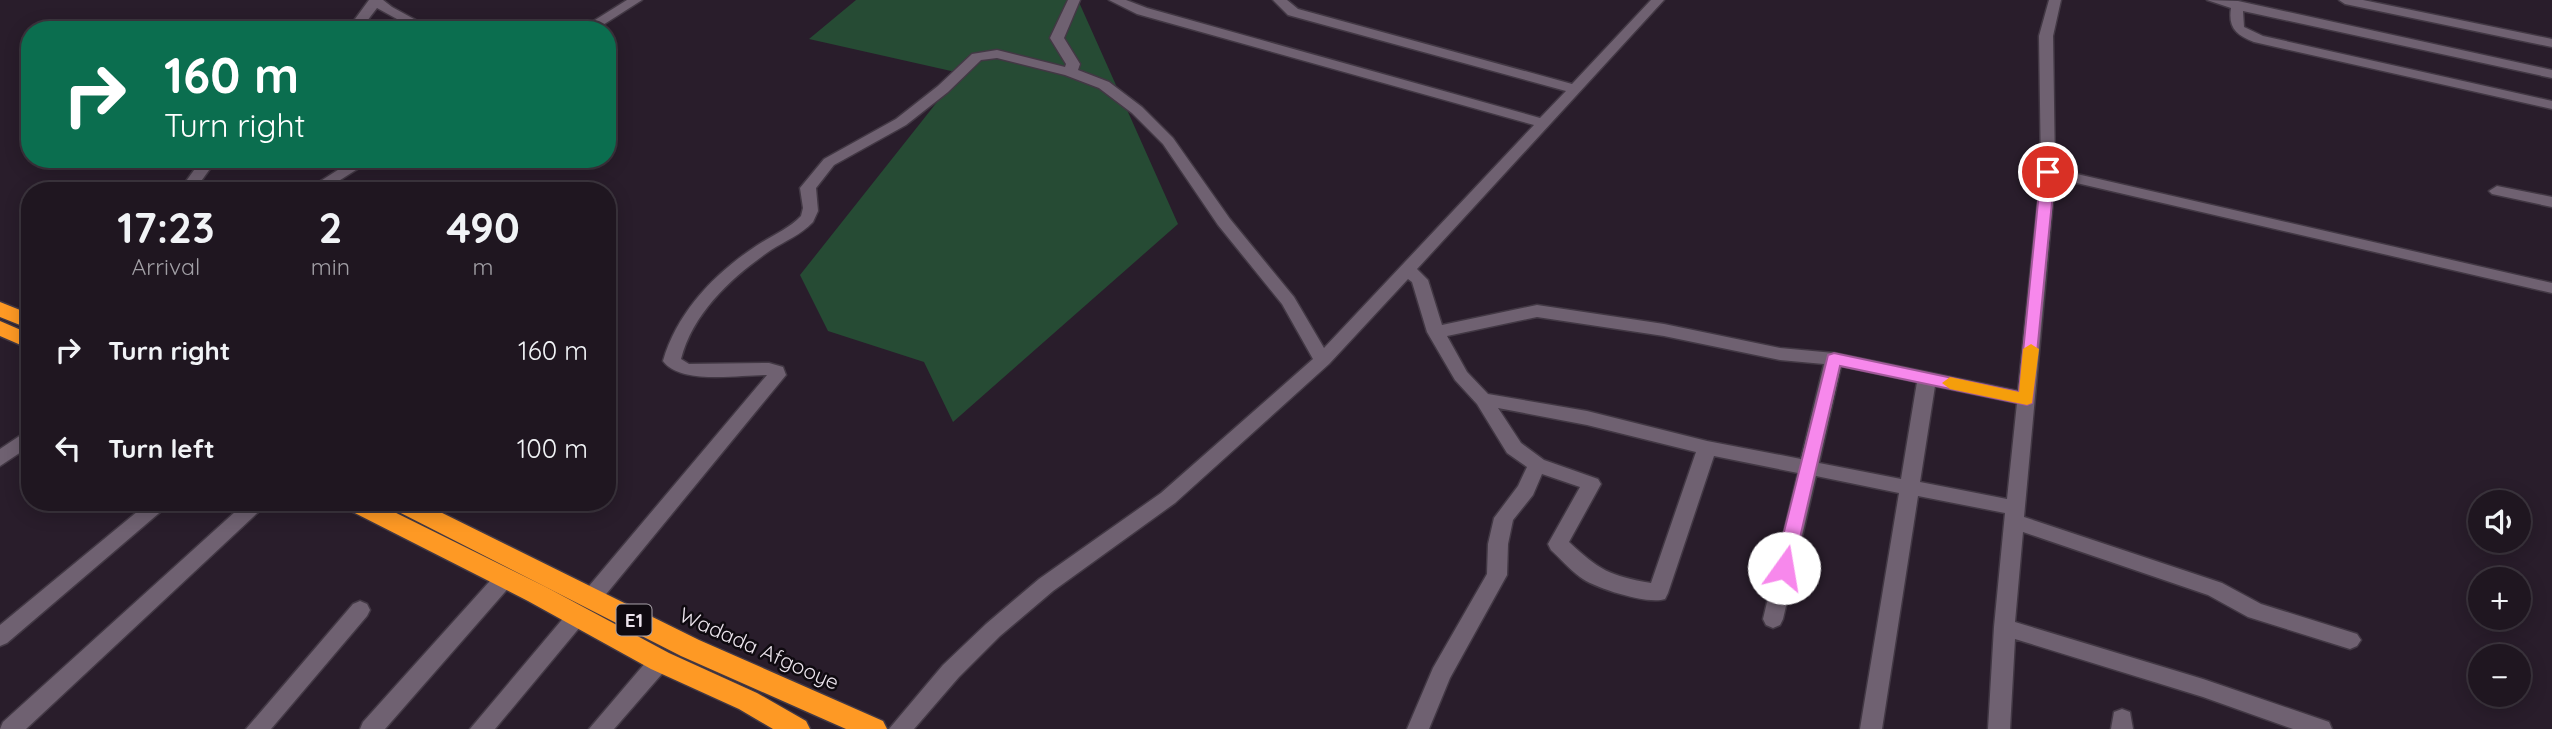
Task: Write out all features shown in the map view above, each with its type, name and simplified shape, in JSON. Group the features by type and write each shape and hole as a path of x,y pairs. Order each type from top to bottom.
{"highway":[{"path":"0,309 21,318"},
{"path":"0,328 21,338"},
{"name":"Wadada Afgooye","path":"371,511 505,578 702,654 874,729"},
{"name":"Wadada Afgooye","path":"415,511 584,607 660,661 748,701 797,729"}],"street":[{"path":"361,21 375,0 387,10 410,21"},
{"path":"387,10 405,0"},
{"path":"600,21 636,0"},
{"path":"1070,72 1073,64 1057,38 1074,0"},
{"path":"1115,0 1142,11 1543,123"},
{"path":"1279,0 1293,12 1574,89"},
{"path":"900,729 975,645 1046,585 1168,498 1323,360 1658,0"},
{"path":"1998,729 2005,649 2004,627 2048,172 2046,36 2055,0"},
{"path":"2213,0 2552,74"},
{"path":"2345,0 2552,43"},
{"path":"2238,5 2234,23 2238,29 2259,39 2552,104"},
{"path":"481,729 777,375 777,371 769,369 686,370 672,361 683,327 726,279 764,247 797,227 809,216 811,211 808,188 820,171 843,152 901,122 943,89 977,57 996,54 1070,72 1104,85 1137,110 1168,141 1224,222 1288,301 1323,360"},
{"path":"327,182 351,168"},
{"path":"2048,172 2552,288"},
{"path":"2497,191 2552,202"},
{"path":"1407,269 1420,280 1436,332 1461,376 1483,399 1514,448 1537,465 1591,484 1558,544 1589,573 1626,587 1658,593 1707,447"},
{"path":"1436,332 1537,311 1664,330 1780,354 1834,359 2027,399"},
{"path":"1773,619 1834,359"},
{"path":"1871,729 1927,378"},
{"path":"1483,399 1587,418 1707,447 1911,488 2016,515 2215,589 2255,611 2350,640"},
{"path":"0,459 21,443"},
{"path":"1418,729 1441,675 1497,575 1498,544 1504,518 1525,490 1537,465"},
{"path":"0,637 151,511"},
{"path":"11,729 249,511"},
{"path":"371,729 505,578"},
{"path":"257,729 360,610"},
{"path":"2004,627 2203,688 2321,729"},
{"path":"600,729 660,661"}],"green space":[{"path":"856,0 1078,0 1178,224 953,422 924,362 828,331 800,275 960,73 809,39"}],"slow traffic":[{"path":"1950,383 2027,399 2031,349"}],"route":[{"path":"1784,568 1834,359 2027,399 2048,172"}]}
